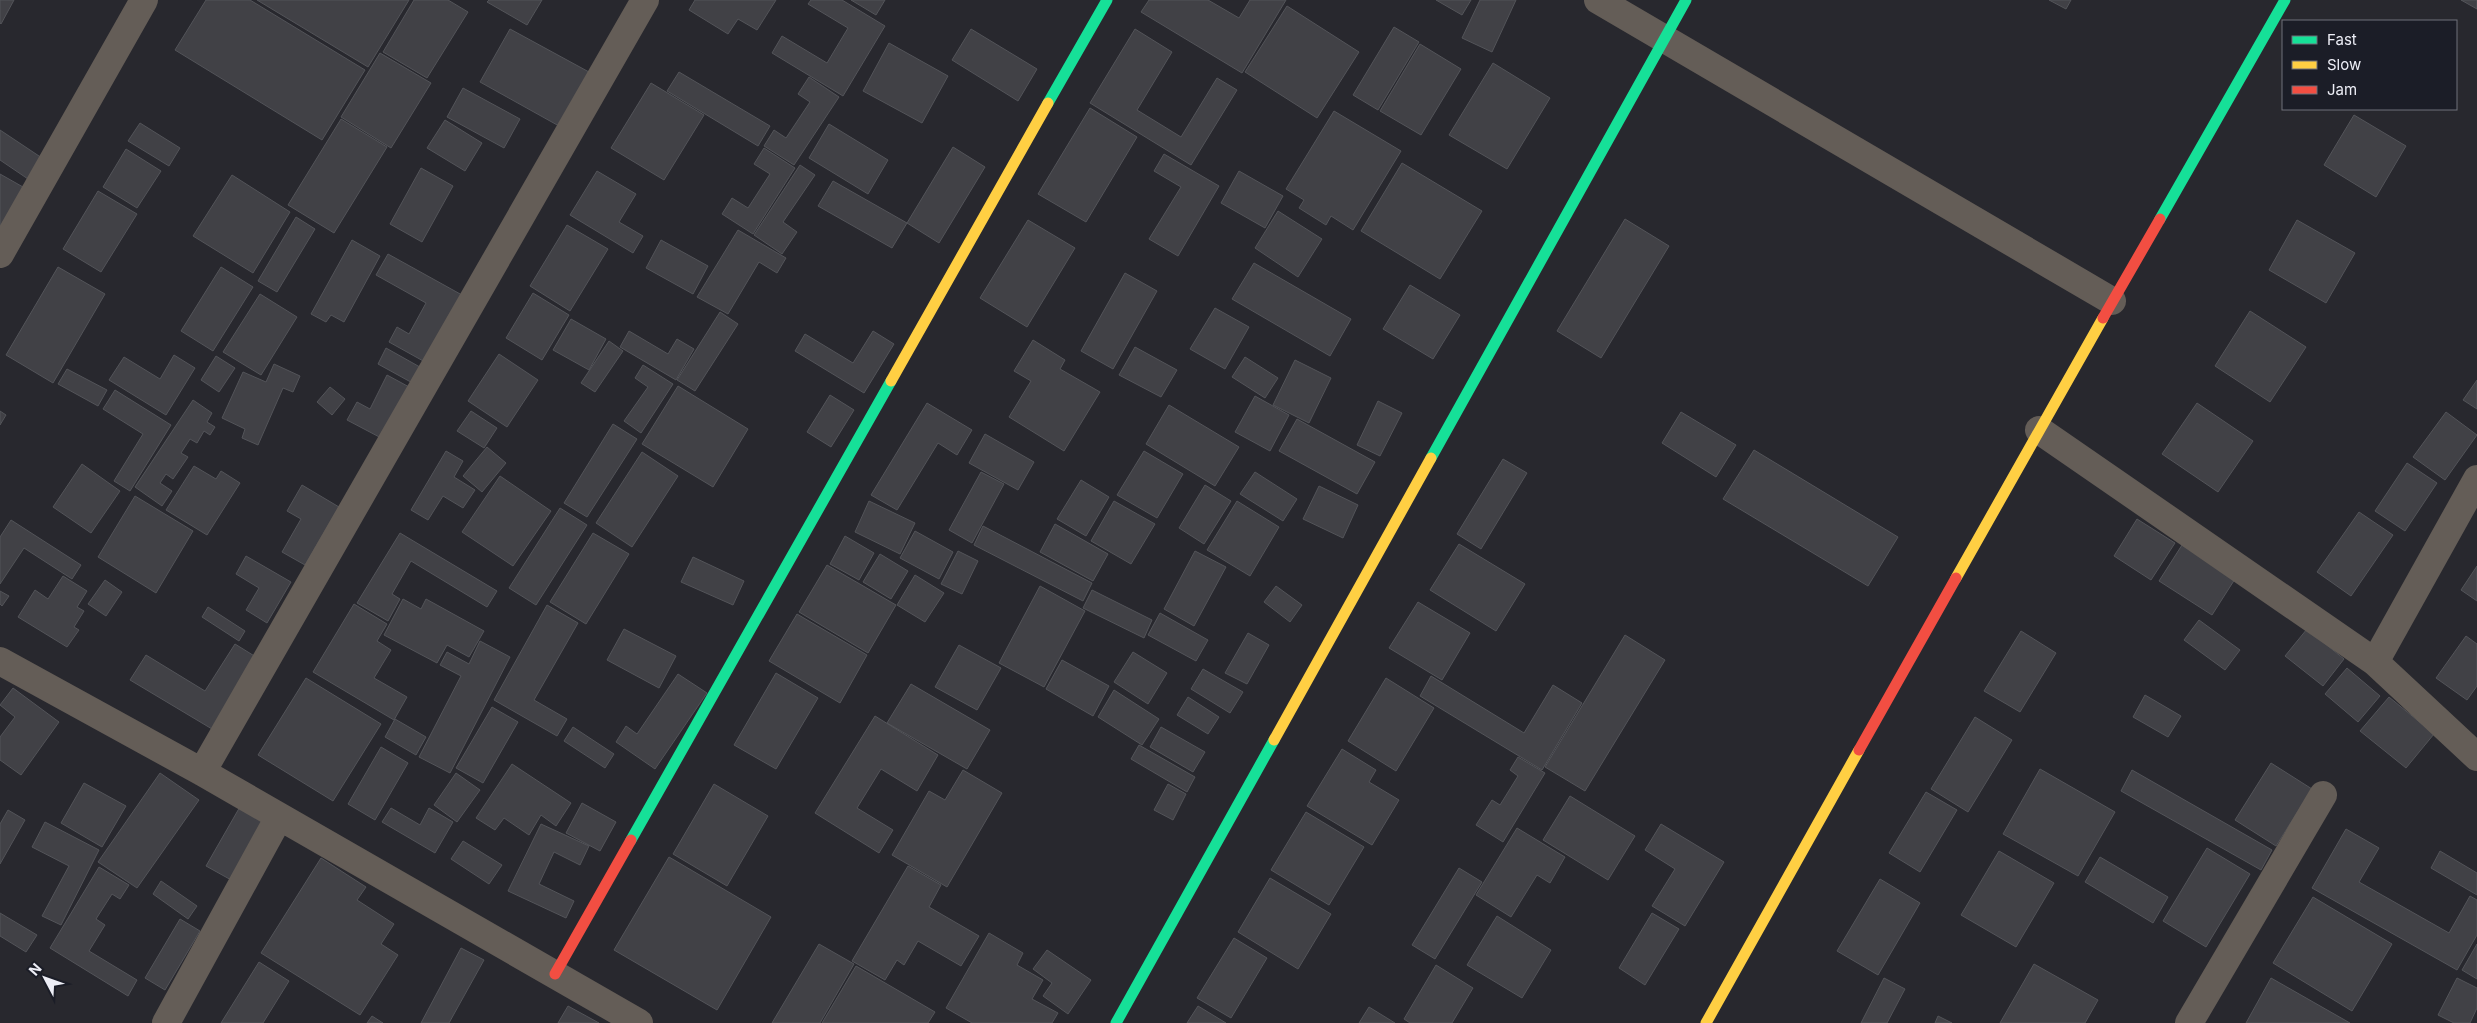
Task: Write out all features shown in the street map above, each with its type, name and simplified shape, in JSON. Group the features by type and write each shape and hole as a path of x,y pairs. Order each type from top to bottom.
{"street":[{"path":"0,254 144,0"},
{"path":"202,772 645,0"},
{"path":"555,974 1107,0"},
{"path":"1598,0 2112,301"},
{"path":"1116,1023 1686,0"},
{"path":"1706,1023 2112,301 2285,0"},
{"path":"2039,430 2375,662 2477,757"},
{"path":"2375,662 2477,479"},
{"path":"0,661 202,772 639,1023"},
{"path":"2189,1023 2323,795"},
{"path":"166,1023 279,817"}],"building":[{"path":"0,0 14,0 1,24 0,23"},
{"path":"206,0 250,0 365,70 322,140 175,50"},
{"path":"257,0 409,0 368,67"},
{"path":"414,0 448,0 468,12 427,78 383,52"},
{"path":"489,0 542,0 527,25 487,2"},
{"path":"695,0 776,0 757,30 738,19 728,34 689,10"},
{"path":"811,0 842,0 885,26 843,96 772,53 782,36 827,63 848,28 808,4"},
{"path":"851,0 885,0 876,15"},
{"path":"1149,0 1208,0 1239,18 1250,0 1286,0 1242,73 1141,12"},
{"path":"1436,0 1471,0 1462,15"},
{"path":"1480,0 1516,0 1492,52 1462,38"},
{"path":"2049,0 2071,0 2066,9"},
{"path":"2461,0 2477,0 2477,9"},
{"path":"1287,6 1359,52 1317,118 1245,72"},
{"path":"1394,27 1419,42 1378,110 1353,95"},
{"path":"510,29 589,72 559,126 480,82"},
{"path":"971,29 1037,69 1018,101 952,60"},
{"path":"1135,29 1172,52 1137,110 1181,137 1217,78 1237,90 1191,165 1090,103"},
{"path":"889,43 948,76 922,123 863,91"},
{"path":"1420,44 1461,69 1421,135 1380,111"},
{"path":"380,53 431,83 391,148 341,117"},
{"path":"1493,63 1550,98 1507,169 1449,135"},
{"path":"679,72 770,126 758,146 667,91"},
{"path":"809,77 839,97 794,165 764,146 774,130 786,138 810,102 798,94"},
{"path":"651,83 704,115 664,180 611,148"},
{"path":"463,88 520,119 504,148 447,117"},
{"path":"1090,108 1137,137 1086,222 1038,194"},
{"path":"1334,111 1401,151 1353,230 1331,216 1326,225 1299,208 1304,200 1286,189"},
{"path":"2354,115 2406,146 2376,197 2324,165"},
{"path":"341,119 387,147 334,233 288,205"},
{"path":"445,120 482,143 465,171 427,148"},
{"path":"140,123 180,148 169,166 128,141"},
{"path":"829,124 888,160 868,194 809,158"},
{"path":"0,130 42,158 28,179 0,160"},
{"path":"953,147 985,167 939,243 907,223"},
{"path":"764,148 795,168 753,234 722,214 732,198 748,208 770,174 754,164"},
{"path":"126,149 161,171 137,208 103,187"},
{"path":"1164,154 1219,186 1178,256 1149,239 1181,187 1154,171"},
{"path":"1402,163 1482,211 1440,279 1361,231"},
{"path":"800,165 815,175 783,222 797,232 782,254 754,235"},
{"path":"421,168 453,186 422,242 390,224"},
{"path":"597,171 636,194 619,222 643,236 633,253 570,215"},
{"path":"1239,171 1283,196 1265,228 1221,203"},
{"path":"0,174 23,187 0,229"},
{"path":"232,175 290,212 253,273 193,236"},
{"path":"833,181 907,223 892,248 818,206"},
{"path":"98,191 137,214 101,272 63,249"},
{"path":"1278,211 1322,239 1298,277 1255,248"},
{"path":"296,217 315,229 277,292 258,281"},
{"path":"1625,219 1669,246 1601,358 1557,331"},
{"path":"1028,220 1075,248 1027,327 980,298"},
{"path":"2297,220 2355,253 2326,303 2269,270"},
{"path":"567,225 608,249 570,311 530,286"},
{"path":"738,230 786,258 777,273 759,262 728,314 697,297"},
{"path":"352,240 380,256 344,322 331,315 326,322 311,314"},
{"path":"661,240 708,266 693,294 646,268"},
{"path":"388,254 462,295 425,362 389,342 397,327 409,334 426,303 376,275"},
{"path":"1254,263 1351,319 1330,356 1232,299"},
{"path":"58,267 105,294 53,383 6,355"},
{"path":"221,267 253,287 213,351 181,331"},
{"path":"1125,273 1157,291 1113,369 1081,351"},
{"path":"1410,285 1460,315 1433,359 1383,329"},
{"path":"533,293 569,315 542,360 506,338"},
{"path":"260,294 297,317 261,375 223,352"},
{"path":"1215,308 1249,327 1225,369 1190,349"},
{"path":"2250,311 2306,347 2270,402 2215,366"},
{"path":"720,312 738,324 695,391 677,380"},
{"path":"571,319 606,339 589,370 553,350"},
{"path":"629,331 668,354 677,339 694,349 676,380 620,347"},
{"path":"873,331 894,344 864,393 795,351 805,334 853,363"},
{"path":"1033,340 1065,360 1060,369 1100,392 1064,451 1009,417 1031,381 1014,371"},
{"path":"609,341 623,351 595,392 581,383"},
{"path":"1135,347 1177,370 1161,397 1119,375"},
{"path":"386,348 427,371 418,386 378,364"},
{"path":"499,354 538,380 507,427 468,401"},
{"path":"174,355 195,368 166,415 109,380 124,357 160,379"},
{"path":"216,356 235,368 219,392 201,380"},
{"path":"1245,357 1278,378 1265,398 1232,377"},
{"path":"1295,360 1331,378 1309,423 1273,405"},
{"path":"274,364 300,376 293,392 283,388 258,445 242,438 245,429 222,418 243,372 266,382"},
{"path":"643,365 673,384 641,433 624,421 648,387 635,378"},
{"path":"67,369 107,390 98,406 58,384"},
{"path":"387,375 411,388 385,440 347,420 357,402 370,409"},
{"path":"2477,380 2477,409 2463,400"},
{"path":"678,386 748,429 713,487 642,444"},
{"path":"330,387 345,399 332,415 317,402"},
{"path":"115,390 171,425 130,491 114,481 143,434 103,409"},
{"path":"830,395 854,410 831,447 807,432"},
{"path":"1255,396 1289,415 1270,451 1235,432"},
{"path":"193,400 212,413 207,422 215,427 210,435 204,431 197,443 190,439 181,453 188,457 173,479 166,474 160,483 172,491 162,506 135,487"},
{"path":"1378,401 1402,413 1380,456 1357,445"},
{"path":"927,403 972,430 957,455 938,443 897,510 871,495"},
{"path":"2197,403 2253,441 2218,492 2162,454"},
{"path":"1169,405 1239,447 1215,486 1146,444"},
{"path":"0,411 6,415 0,425"},
{"path":"471,411 497,428 484,448 457,431"},
{"path":"1681,412 1736,445 1716,477 1662,443"},
{"path":"2446,412 2477,435 2445,480 2413,457"},
{"path":"1297,419 1375,462 1357,494 1279,451"},
{"path":"613,424 637,439 587,517 564,503"},
{"path":"985,434 1034,462 1018,490 969,463"},
{"path":"487,447 506,463 482,492 463,476"},
{"path":"1754,450 1898,537 1868,586 1723,499"},
{"path":"446,451 463,461 454,477 475,490 463,508 443,496 428,520 411,510"},
{"path":"1144,451 1183,474 1157,518 1117,495"},
{"path":"642,452 678,476 632,547 596,523"},
{"path":"1503,459 1527,473 1481,549 1457,534"},
{"path":"2407,463 2437,483 2405,531 2375,511"},
{"path":"82,464 120,491 91,533 53,507"},
{"path":"194,466 216,479 221,471 240,483 207,535 166,510"},
{"path":"981,472 1004,484 972,543 949,530"},
{"path":"1255,472 1297,499 1283,521 1240,494"},
{"path":"500,476 551,511 513,566 462,532"},
{"path":"1081,480 1109,497 1086,536 1057,519"},
{"path":"302,485 339,507 305,565 282,552 301,519 287,511"},
{"path":"1205,485 1231,501 1204,544 1179,528"},
{"path":"1319,486 1358,505 1343,538 1303,519"},
{"path":"135,496 193,531 156,593 98,557"},
{"path":"869,501 915,523 900,554 855,532"},
{"path":"1114,501 1155,524 1131,564 1091,541"},
{"path":"1237,501 1279,527 1250,576 1207,550"},
{"path":"560,508 587,525 536,605 509,588"},
{"path":"2359,512 2393,535 2351,596 2317,572"},
{"path":"2137,519 2175,543 2151,580 2114,556"},
{"path":"11,520 81,565 72,579 24,548 0,584 0,537"},
{"path":"1055,524 1108,554 1093,581 1040,552"},
{"path":"983,526 1092,583 1083,601 974,545"},
{"path":"915,531 953,552 939,579 900,558"},
{"path":"400,533 497,591 487,607 411,561 392,594 400,599 388,621 357,603"},
{"path":"593,533 629,554 586,624 550,602"},
{"path":"845,536 874,553 859,580 830,564"},
{"path":"1459,544 1525,584 1496,631 1430,590"},
{"path":"2182,545 2235,579 2212,615 2159,581"},
{"path":"958,551 978,561 962,594 941,584"},
{"path":"1195,551 1226,567 1194,626 1164,609"},
{"path":"880,554 908,571 891,599 863,582"},
{"path":"246,556 291,582 267,623 246,610 259,588 236,574"},
{"path":"693,557 744,581 733,605 681,582"},
{"path":"827,565 896,605 868,653 799,612"},
{"path":"2477,566 2477,601 2461,590"},
{"path":"915,575 944,593 925,622 897,605"},
{"path":"63,576 87,591 77,607 84,611 74,627 79,630 67,647 18,617 35,590 48,599"},
{"path":"105,580 122,592 106,616 88,604"},
{"path":"1040,586 1085,611 1044,687 999,663"},
{"path":"1276,586 1302,605 1290,622 1264,602"},
{"path":"1092,590 1152,620 1144,638 1083,608"},
{"path":"0,591 9,596 2,606 0,604"},
{"path":"403,599 421,609 426,599 484,631 469,657 447,645 437,663 384,635"},
{"path":"1418,602 1470,633 1442,680 1389,648"},
{"path":"354,604 387,624 377,641 391,650 374,678 407,697 394,720 313,672"},
{"path":"547,605 578,623 534,700 567,719 557,736 494,700"},
{"path":"208,607 245,631 239,641 202,617"},
{"path":"1160,613 1208,640 1196,661 1148,635"},
{"path":"797,614 867,655 840,703 769,661"},
{"path":"2199,620 2240,650 2225,670 2184,640"},
{"path":"624,629 676,656 659,688 607,660"},
{"path":"2307,629 2344,659 2323,686 2285,656"},
{"path":"2021,631 2056,653 2020,712 1984,691"},
{"path":"1248,633 1269,645 1247,684 1225,673"},
{"path":"1625,635 1665,660 1585,791 1545,767"},
{"path":"2466,636 2477,644 2477,686 2467,700 2436,678"},
{"path":"480,641 510,657 450,773 419,757 461,676 440,665 447,652 469,664"},
{"path":"235,644 256,657 212,729 130,680 146,655 205,691"},
{"path":"959,645 1001,668 977,710 935,687"},
{"path":"1133,652 1167,673 1148,704 1114,682"},
{"path":"1062,660 1109,686 1093,716 1046,689"},
{"path":"2347,668 2380,696 2358,722 2325,694"},
{"path":"1203,669 1243,692 1230,713 1191,689"},
{"path":"776,673 818,698 776,769 734,745"},
{"path":"678,674 707,693 655,769 616,742 626,726 637,734"},
{"path":"1431,676 1524,733 1553,685 1582,703 1542,770 1420,696"},
{"path":"306,678 381,724 333,801 258,755"},
{"path":"1386,678 1434,708 1396,771 1348,741"},
{"path":"911,684 990,730 967,769 887,723"},
{"path":"13,688 59,722 21,775 0,760 0,737 15,717 0,705"},
{"path":"1114,690 1159,719 1142,745 1098,717"},
{"path":"2145,695 2181,716 2168,737 2133,717"},
{"path":"1188,697 1219,717 1208,734 1177,715"},
{"path":"2389,697 2434,734 2406,768 2360,731"},
{"path":"492,707 518,722 483,783 456,768"},
{"path":"875,716 938,755 917,791 881,769 857,808 893,830 879,853 815,813"},
{"path":"1975,717 2012,740 1968,812 1931,789"},
{"path":"395,719 426,737 416,755 385,737"},
{"path":"573,727 614,754 605,768 564,741"},
{"path":"1161,727 1205,752 1193,772 1150,747"},
{"path":"1139,745 1195,777 1187,792 1131,759"},
{"path":"381,747 408,763 375,820 348,804"},
{"path":"1342,749 1376,770 1369,782 1399,800 1372,845 1307,806"},
{"path":"1518,757 1545,773 1503,842 1476,825 1492,800 1500,805 1518,776 1510,770"},
{"path":"2271,763 2312,789 2276,846 2235,820"},
{"path":"512,764 571,803 556,826 541,815 529,835 504,818 495,830 476,818"},
{"path":"2040,769 2115,812 2078,876 2003,834"},
{"path":"963,770 1002,793 947,887 892,855 929,791 945,800"},
{"path":"2132,770 2272,850 2261,870 2121,791"},
{"path":"160,773 199,800 137,888 98,862"},
{"path":"456,773 480,790 457,822 434,805"},
{"path":"84,783 126,806 102,847 61,823"},
{"path":"714,784 768,816 727,886 673,854"},
{"path":"1168,784 1186,794 1173,820 1154,810"},
{"path":"1926,792 1957,810 1920,872 1889,853"},
{"path":"1570,796 1635,836 1608,880 1543,840"},
{"path":"582,803 616,822 600,851 566,833"},
{"path":"241,805 267,820 233,881 206,866"},
{"path":"391,808 420,825 429,808 453,822 435,853 382,822"},
{"path":"8,810 25,820 0,864 0,824"},
{"path":"1306,812 1364,847 1329,905 1271,870"},
{"path":"45,822 99,850 61,925 42,916 69,866 32,847"},
{"path":"541,824 589,846 580,865 554,852 539,884 574,901 566,918 508,891"},
{"path":"1661,824 1724,862 1685,926 1652,906 1675,869 1645,850"},
{"path":"1517,828 1565,857 1550,883 1537,875 1511,917 1476,895"},
{"path":"2346,829 2379,848 2359,882 2449,933 2470,896 2477,900 2477,935 2457,970 2312,888"},
{"path":"463,841 502,865 489,884 451,859"},
{"path":"2207,848 2250,874 2206,947 2163,921"},
{"path":"1999,851 2054,883 2016,947 1961,915"},
{"path":"2440,851 2477,873 2477,895 2431,868"},
{"path":"669,857 771,917 717,1010 614,950"},
{"path":"2100,857 2168,897 2153,923 2085,882"},
{"path":"321,858 366,887 357,900 394,924 381,944 398,955 360,1015 261,953"},
{"path":"908,866 941,885 929,907 979,936 961,966 918,941 904,965 897,960 885,980 852,961"},
{"path":"99,867 129,885 120,899 112,894 96,919 105,925 89,951 137,980 128,996 50,948"},
{"path":"1459,868 1482,882 1435,959 1412,945"},
{"path":"1270,878 1331,914 1298,969 1238,932"},
{"path":"1880,879 1920,903 1878,975 1837,951"},
{"path":"161,881 197,906 188,919 153,894"},
{"path":"2313,897 2392,944 2352,1011 2273,963"},
{"path":"0,913 37,935 26,952 0,936"},
{"path":"1652,913 1679,929 1645,985 1619,968"},
{"path":"1497,916 1551,950 1522,998 1467,965"},
{"path":"180,919 200,931 165,990 145,978"},
{"path":"989,933 1023,953 1017,965 1043,980 1032,999 1058,1013 1052,1023 972,1023 946,1008"},
{"path":"1234,938 1267,958 1231,1018 1197,998"},
{"path":"819,944 854,964 820,1023 772,1023"},
{"path":"2477,944 2477,979 2462,970"},
{"path":"461,948 484,960 449,1023 421,1023"},
{"path":"1047,950 1091,980 1068,1014 1043,996 1052,983 1033,969"},
{"path":"259,962 289,981 263,1023 221,1023"},
{"path":"2034,964 2098,1000 2085,1023 2000,1023"},
{"path":"1436,965 1473,988 1452,1023 1410,1023 1404,1019"},
{"path":"856,966 935,1012 928,1023 822,1023"},
{"path":"1884,978 1905,989 1887,1023 1861,1023"},
{"path":"2271,978 2350,1023 2246,1023"},
{"path":"2457,978 2477,988 2477,1008 2470,1023 2454,1023 2438,1015"},
{"path":"568,1006 599,1023 558,1023"},
{"path":"1198,1006 1226,1023 1187,1023"},
{"path":"1369,1007 1395,1023 1359,1023"},
{"path":"372,1016 383,1023 367,1023"},
{"path":"1938,1016 1952,1023 1935,1023"}],"traffic: fast":[{"path":"1048,103 1107,0"},
{"path":"1431,458 1686,0"},
{"path":"2160,219 2285,0"},
{"path":"631,840 891,381"},
{"path":"1116,1023 1274,740"}],"traffic: slow":[{"path":"891,381 1048,103"},
{"path":"1956,578 2103,318"},
{"path":"1274,740 1431,458"},
{"path":"1706,1023 1859,750"}],"traffic: jam":[{"path":"2103,318 2160,219"},
{"path":"1859,750 1956,578"},
{"path":"555,974 631,840"}]}
